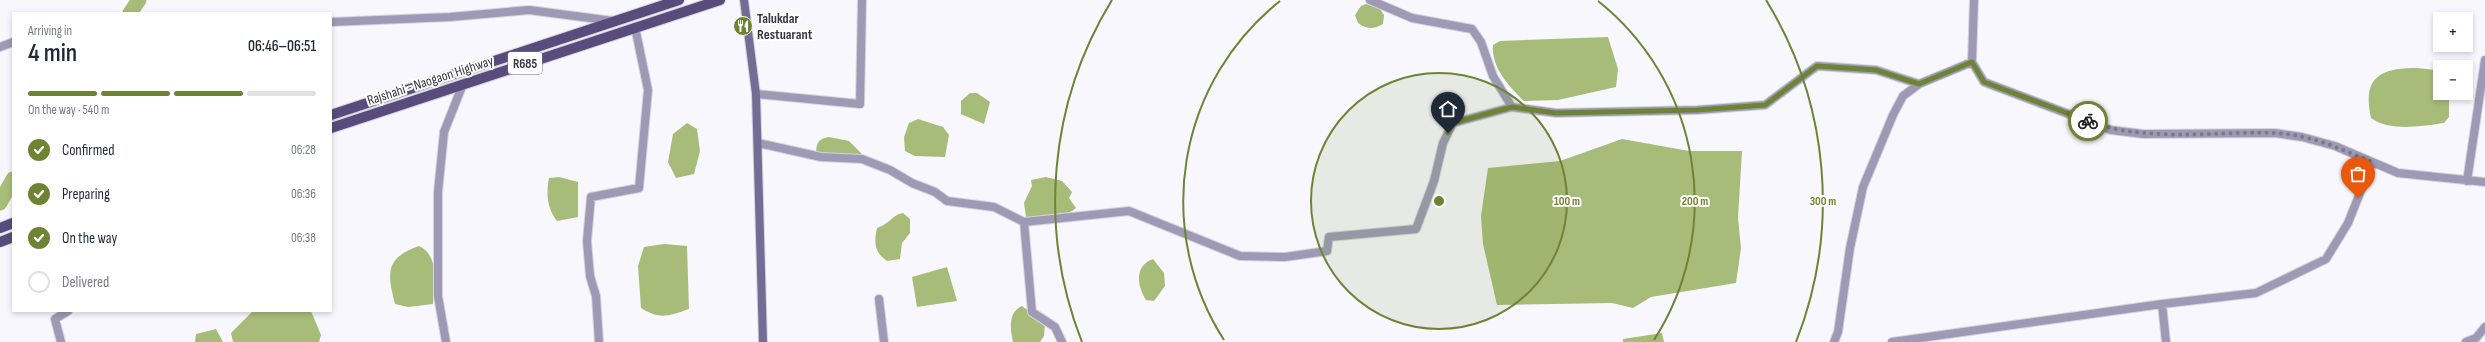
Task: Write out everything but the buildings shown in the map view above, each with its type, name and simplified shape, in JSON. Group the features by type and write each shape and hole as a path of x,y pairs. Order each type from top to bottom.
{"main road":[{"name":"Rajshahi - Naogaon Highway","path":"332,115 679,0"},
{"name":"Rajshahi - Naogaon Highway","path":"332,128 720,0"},
{"path":"744,0 756,94 763,342"},
{"path":"584,31 588,43"},
{"path":"0,228 12,223"},
{"path":"0,242 12,237"}],"street":[{"path":"756,94 860,104 862,0"},
{"path":"1370,0 1412,18 1472,30 1480,42 1493,76 1512,107"},
{"path":"1974,0 1972,62 1984,82 2111,130 2143,134 2275,133 2302,137 2335,146 2398,174 2485,182"},
{"path":"332,22 450,18 529,10 614,21"},
{"path":"599,342 596,296 590,276 587,241 591,197 639,188 648,90 635,28"},
{"path":"0,47 12,42"},
{"path":"2466,181 2485,60"},
{"path":"1834,342 1838,332 1850,248 1863,187 1893,115 1903,96 1919,84 1972,62"},
{"path":"758,143 821,157 862,159 935,192 947,201 994,207 1024,222 1129,211 1240,256 1286,257 1327,251 1329,237 1416,228 1434,181 1443,144 1453,123 1512,107 1556,113 1697,110 1765,105 1817,66 1876,70 1919,84"},
{"path":"446,342 438,296 438,192 444,132 462,84"},
{"path":"1892,342 2162,304 2256,293 2326,259 2348,222 2372,162"},
{"path":"1024,222 1032,312 1055,327 1062,342"},
{"path":"879,299 884,342"},
{"path":"2162,304 2166,342"},
{"path":"61,342 55,319 66,312"},
{"path":"2466,342 2476,338 2485,327"}],"shaded area":[{"path":"1366,4 1380,9 1384,15 1383,24 1370,28 1364,27 1358,23 1355,15 1361,6"},
{"path":"1608,37 1618,69 1616,87 1558,100 1524,101 1502,76 1493,53 1493,45 1500,41"},
{"path":"2404,68 2433,70 2433,100 2449,100 2449,117 2444,123 2396,127 2378,122 2371,118 2369,93 2372,84 2384,73"},
{"path":"970,93 977,93 990,102 984,124 961,114 961,101"},
{"path":"918,119 943,127 949,135 945,157 915,156 905,151 904,137 909,123"},
{"path":"687,123 697,129 700,151 694,174 676,178 668,162 673,134"},
{"path":"829,137 849,141 864,156 821,158 816,152 817,145 821,140"},
{"path":"1622,139 1689,151 1742,151 1738,218 1741,248 1736,283 1651,297 1633,308 1612,303 1497,305 1483,244 1481,216 1488,168 1560,161"},
{"path":"559,177 578,182 578,217 557,221 551,211 548,201 549,178"},
{"path":"1046,177 1062,181 1072,192 1069,198 1076,208 1071,212 1059,216 1026,217 1024,203 1032,186 1031,180"},
{"path":"903,213 910,219 910,233 902,243 900,259 887,261 877,250 875,238 877,228 885,224 896,215"},
{"path":"664,244 687,246 689,309 665,316 648,312 641,308 638,266 644,247"},
{"path":"419,246 426,251 433,263 435,279 433,304 408,307 395,304 390,275 391,268 394,261 400,256"},
{"path":"1153,259 1164,273 1165,286 1154,301 1146,300 1139,282 1140,271 1143,266"},
{"path":"947,267 957,301 917,307 912,277"},
{"path":"1022,306 1045,323 1044,336 1040,342 1013,342 1011,332 1012,317 1014,312"},
{"path":"252,312 311,312 321,335 319,342 233,342 231,333"},
{"path":"216,329 223,342 195,342 196,334"},
{"path":"1662,333 1664,342 1623,342 1623,339"}],"waterway":[{"path":"131,12 139,0"},
{"path":"0,203 12,181"}],"way so far":[{"path":"2088,121 2111,130 2143,134 2275,133 2302,137 2335,146 2372,162 2358,198"}],"place":[{"name":"Talukdar Restuarant","path":"743,26"}],"route":[{"path":"1448,133 1453,123 1512,107 1556,113 1697,110 1765,105 1817,66 1876,70 1919,84 1959,69 1972,62 1984,82 2088,121"}]}
